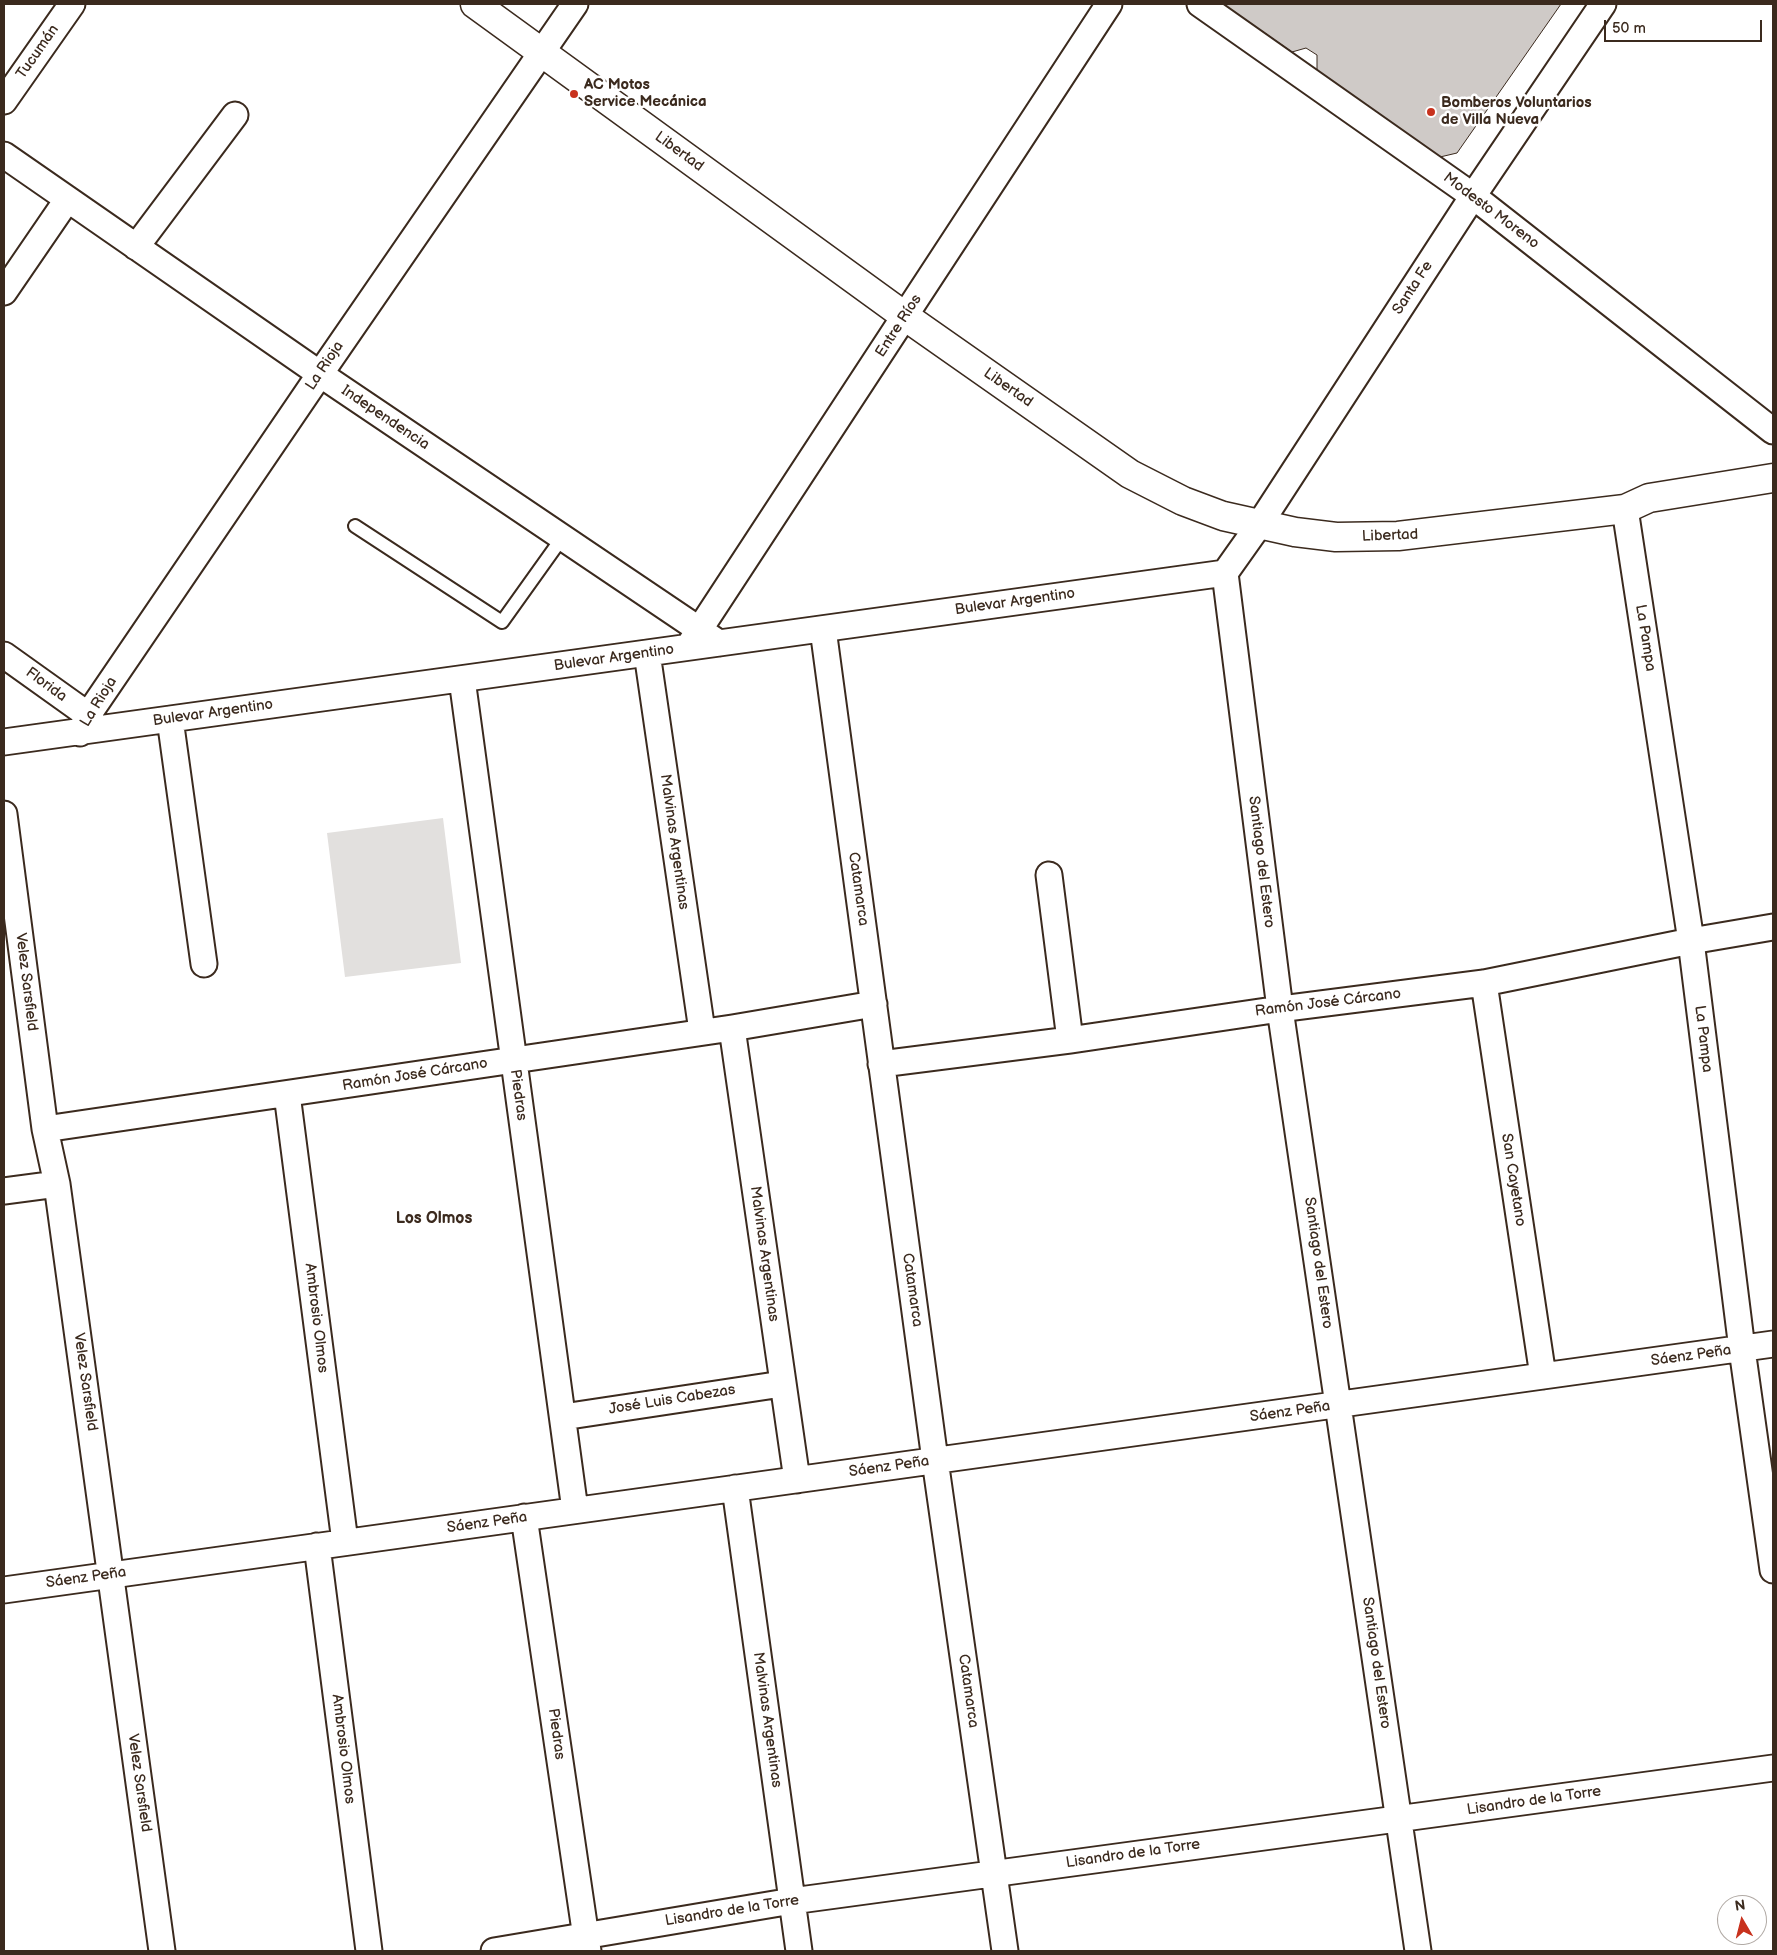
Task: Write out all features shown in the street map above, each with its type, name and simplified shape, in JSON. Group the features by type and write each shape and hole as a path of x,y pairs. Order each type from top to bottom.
{"main road":[{"name":"Libertad","path":"475,4 906,317 1130,474 1183,501 1223,516 1259,525 1336,537 1398,536 1625,509 1652,513 1773,497"},
{"name":"Libertad","path":"1625,509 1649,498 1773,478"}],"street":[{"name":"Tucumán","path":"4,101 72,4"},
{"name":"La Rioja","path":"84,724 320,374 575,4"},
{"name":"Entre Ríos","path":"702,640 906,317 1109,4"},
{"name":"Modesto Moreno","path":"1200,4 1473,196 1773,431"},
{"name":"Santa Fe","path":"1225,573 1259,525 1473,196 1603,4"},
{"path":"136,248 235,115"},
{"name":"Independencia","path":"4,155 136,248 562,538 702,640"},
{"path":"4,292 67,200"},
{"name":"La Pampa","path":"1625,509 1691,941 1742,1349 1773,1570"},
{"name":"Bulevar Argentino","path":"4,742 84,724 170,719 647,653 702,640 823,629 1225,573"},
{"name":"Santiago del Estero","path":"1225,573 1280,1009 1418,1951"},
{"name":"Catamarca","path":"823,629 935,1460 1005,1951"},
{"name":"Malvinas Argentinas","path":"647,653 702,1031"},
{"name":"Florida","path":"4,655 84,724"},
{"name":"Piedras","path":"462,679 575,1510"},
{"path":"170,719 204,964"},
{"name":"Velez Sarsfield","path":"4,814 45,1129 57,1184 162,1951"},
{"path":"1049,875 1070,1040"},
{"name":"Ramón José Cárcano","path":"881,1064 1484,983 1691,941 1773,927"},
{"name":"San Cayetano","path":"1484,983 1543,1376"},
{"name":"Ramón José Cárcano","path":"45,1129 732,1028 874,1004"},
{"name":"Malvinas Argentinas","path":"732,1028 797,1480"},
{"name":"Ambrosio Olmos","path":"286,1094 345,1542"},
{"path":"4,1191 57,1184"},
{"name":"Sáenz Peña","path":"4,1590 1773,1344"},
{"name":"José Luis Cabezas","path":"562,1417 782,1384"},
{"name":"Malvinas Argentinas","path":"735,1488 799,1951"},
{"name":"Piedras","path":"524,1518 587,1943"},
{"name":"Ambrosio Olmos","path":"317,1546 369,1951"},
{"name":"Lisandro de la Torre","path":"494,1951 587,1943 792,1900 1773,1768"}],"lane":[{"path":"355,526 502,622 562,538"}],"shaded area":[{"path":"443,818 461,963 345,977 327,833"}],"building":[{"name":"Bomberos Voluntarios de Villa Nueva","path":"1223,4 1561,4 1457,153 1440,157 1317,70 1317,55 1306,48 1292,52"}],"place":[{"name":"AC Motos Service Mecánica","path":"574,94"},
{"name":"Bomberos Voluntarios de Villa Nueva","path":"1431,112"}],"district":[{"name":"Los Olmos","path":"434,1219"}]}
